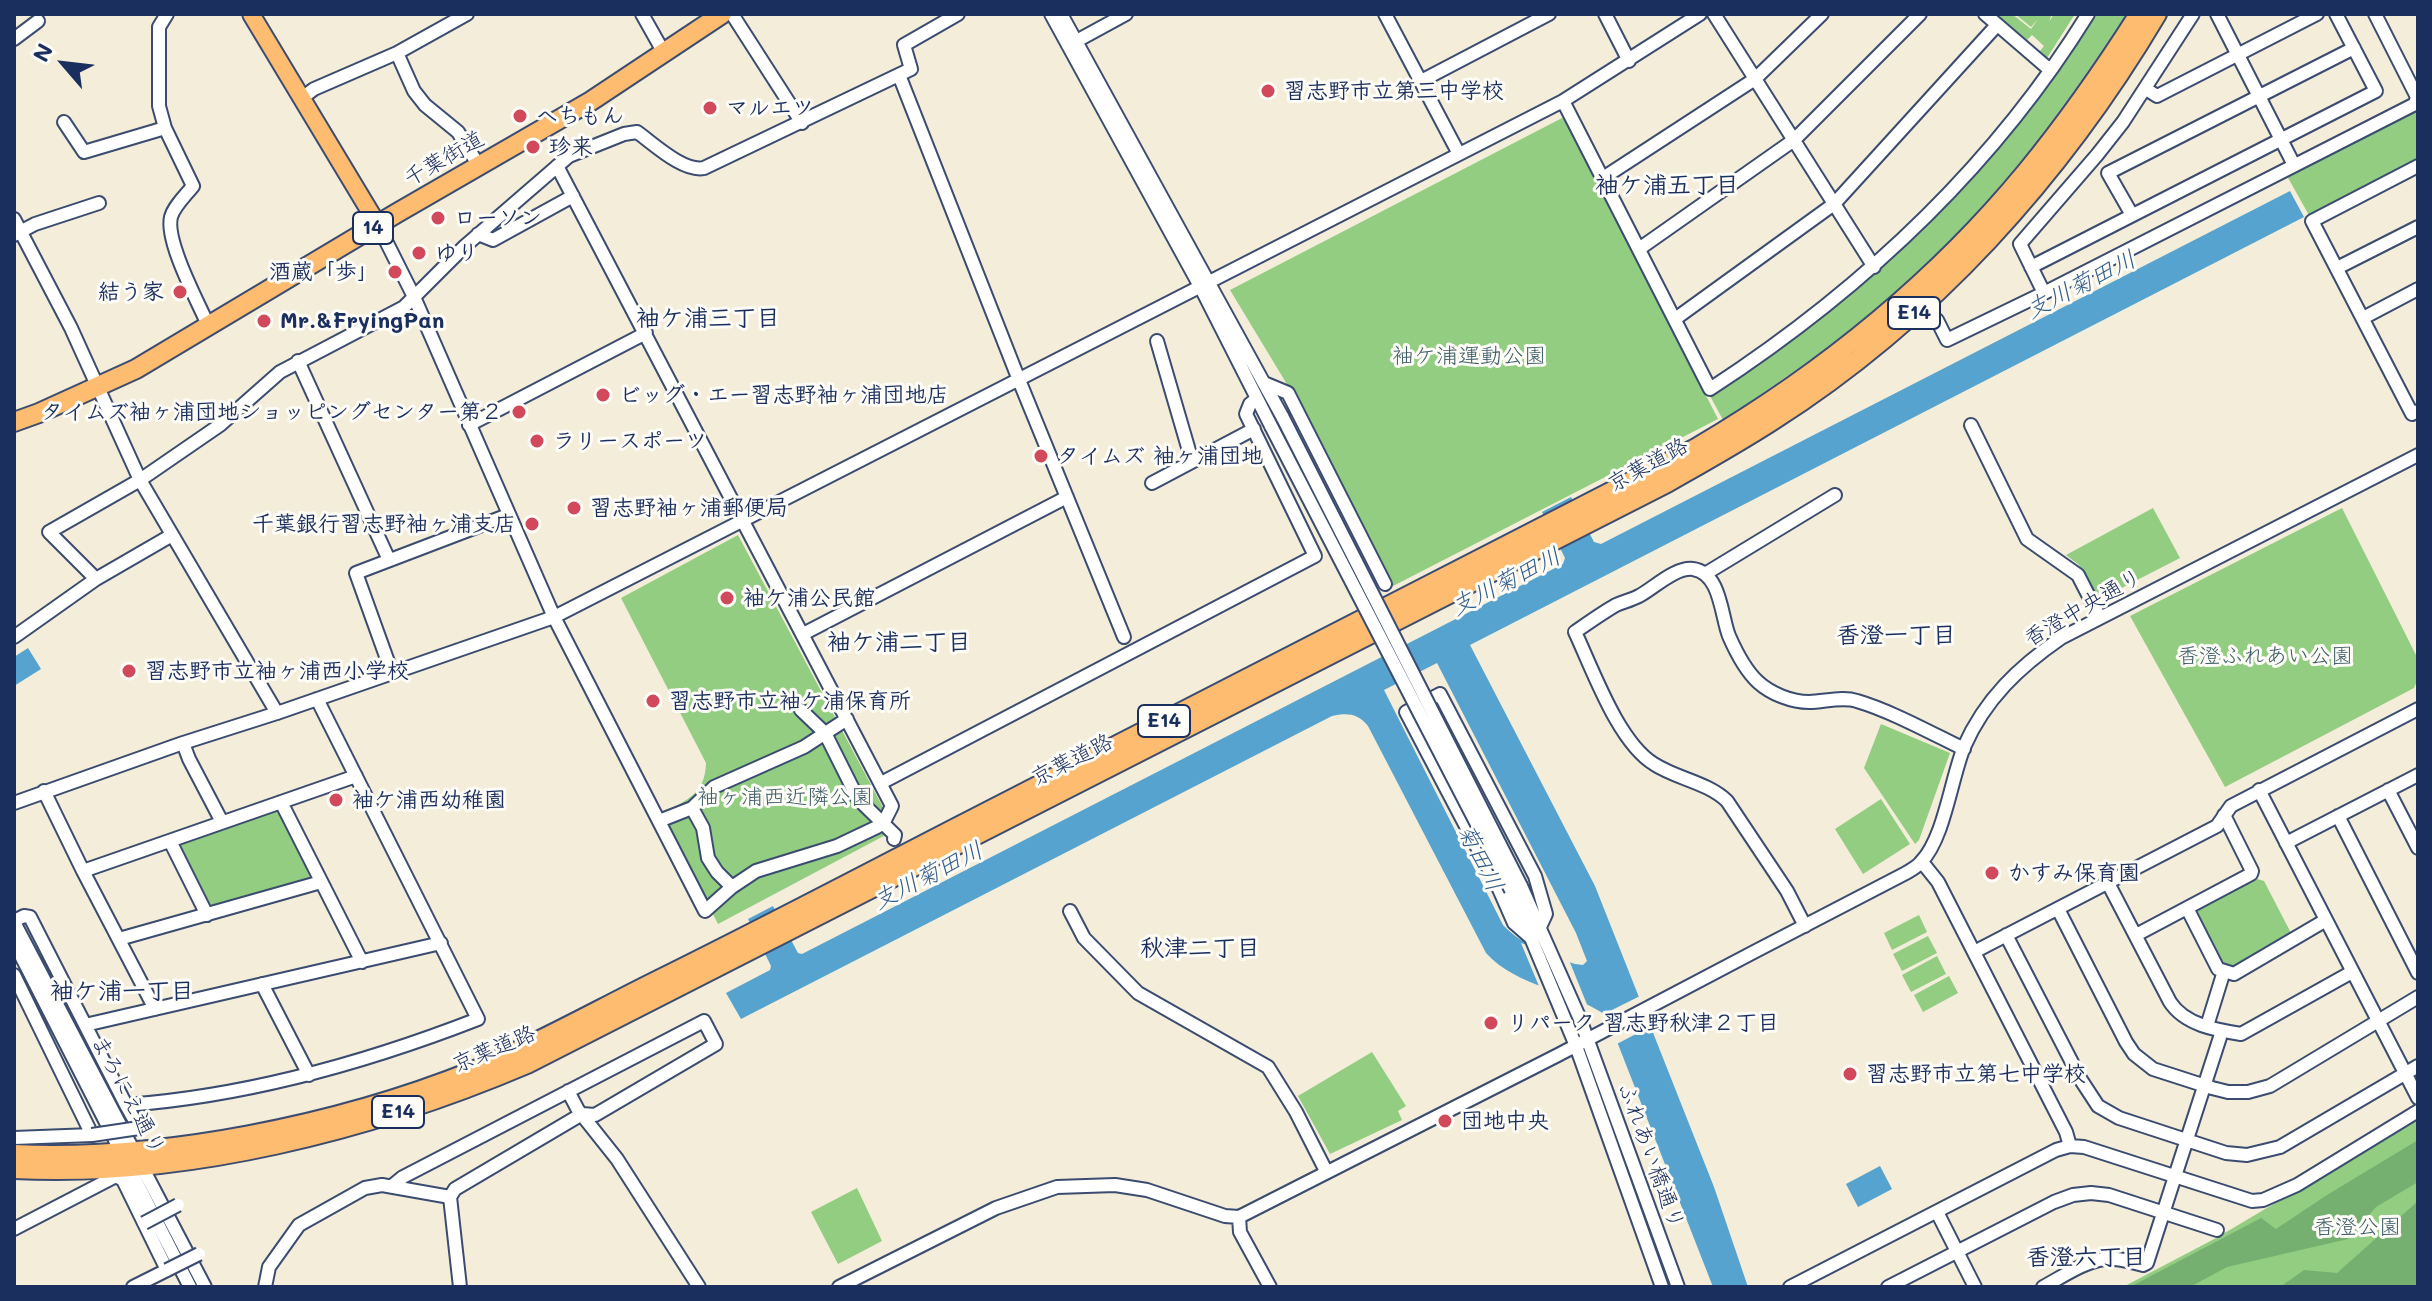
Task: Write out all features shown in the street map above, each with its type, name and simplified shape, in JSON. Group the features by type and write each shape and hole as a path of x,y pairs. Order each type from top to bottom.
{"highway":[{"name":"千葉街道","path":"14,422 136,369 591,101 722,14"},
{"name":"京葉道路","path":"14,1169 131,1158 255,1134 366,1107 424,1089 520,1050 749,942 1696,448 1821,366 1898,304 1965,240 2025,174 2084,96 2139,14"},
{"name":"京葉道路","path":"788,922 1551,544 1681,475 1774,420 1905,321 1983,247 2050,171 2107,96 2157,14"},
{"name":"京葉道路","path":"14,1154 131,1158"}],"main road":[{"path":"251,14 378,225"}],"street":[{"path":"167,14 159,27 159,106 165,128 193,186 171,217 171,232 182,268 208,325"},
{"path":"302,98 314,89 397,53 467,14"},
{"path":"642,14 664,53"},
{"path":"732,14 802,123"},
{"path":"96,579 49,532 140,480 220,425 280,372 404,307 478,234 569,156 637,132 684,166 697,170 911,69 904,45 958,14"},
{"path":"1051,14 1072,44 1205,285 1283,418 1580,1019 1582,1042"},
{"path":"1061,14 1072,44"},
{"path":"1072,44 1126,14"},
{"path":"1385,14 1459,154"},
{"path":"1421,81 1549,14"},
{"path":"1605,14 1629,61"},
{"path":"14,803 554,617 1563,101 1700,14"},
{"path":"1714,14 1874,267"},
{"path":"1603,178 1755,79 1822,14"},
{"path":"1639,249 1794,140 1920,14"},
{"path":"1985,14 2050,70"},
{"path":"1563,101 1710,389 1767,351 1905,239 1965,176 2019,112 2088,14"},
{"path":"2044,293 2020,244 2097,155 2146,89 2193,14"},
{"path":"2217,14 2294,165"},
{"path":"2146,89 2157,96 2317,14"},
{"path":"2031,267 2376,91 2336,14"},
{"path":"1937,320 1947,340 2415,104 2417,97 2412,71 2375,14"},
{"path":"14,39 38,21"},
{"path":"1675,319 1834,204 1997,25"},
{"path":"2132,215 2108,173 2354,48"},
{"path":"397,53 414,91 425,105 458,132 479,166"},
{"path":"899,75 1124,637"},
{"path":"64,122 84,152 165,128"},
{"path":"378,225 414,297 554,617 705,911 756,871 837,846 884,822 892,806 557,166"},
{"path":"2418,166 2312,221 2412,414 2418,411"},
{"path":"478,234 493,240 573,196"},
{"path":"99,203 16,228 99,386 140,480 277,713"},
{"path":"2337,268 2418,227"},
{"path":"1205,285 1257,399 1516,888"},
{"path":"2363,318 2417,293"},
{"path":"469,425 646,333"},
{"path":"1157,341 1192,461"},
{"path":"298,361 389,560"},
{"path":"1264,383 1288,393 1385,584"},
{"path":"881,783 1315,556 1246,414 1250,404 1257,399"},
{"path":"1971,425 2027,539 2078,575 2100,618"},
{"path":"1152,483 1254,429"},
{"name":"香澄中央通り","path":"1922,862 1934,841 1964,749 1991,702 2028,661 2061,638 2418,455"},
{"path":"1705,574 1835,495"},
{"path":"803,634 1067,497"},
{"path":"392,673 356,573 508,515"},
{"path":"14,637 96,579 172,535"},
{"path":"1805,926 1787,891 1727,801 1717,792 1655,765 1632,745 1575,632 1616,605 1637,597 1678,572 1693,569 1705,574 1718,596 1726,628 1737,653 1756,681 1766,688 1792,700 1807,702 1852,699 1964,749"},
{"path":"1535,932 1546,914 1535,876 1440,694 1406,712 1514,923 1535,932 1566,1025 1582,1042"},
{"path":"126,1105 253,1087 309,1075 411,1045 478,1019 317,699"},
{"path":"1974,952 2217,826 2231,806 2418,709"},
{"path":"801,710 825,733 858,799 884,822 895,835 894,839"},
{"path":"659,821 692,808 714,787 804,747 847,719"},
{"path":"183,743 222,822"},
{"path":"2286,843 2418,775"},
{"path":"83,871 356,776"},
{"path":"2259,790 2418,1098"},
{"path":"2388,790 2418,848"},
{"path":"44,791 155,1009"},
{"path":"281,802 362,962"},
{"path":"692,808 703,828 708,858 732,887"},
{"path":"2136,935 2251,874 2224,815"},
{"path":"2338,816 2418,973"},
{"path":"170,841 207,915"},
{"path":"839,1287 996,1208 1057,1187 1115,1185 1147,1190 1225,1216 1239,1217 1582,1042 1905,874 1922,862 1938,882 2066,1132 2070,1146"},
{"path":"119,939 321,882"},
{"path":"2108,883 2175,1010 2189,1020 2241,1034 2352,972"},
{"path":"2187,908 2218,969 2234,974 2326,920"},
{"path":"2058,909 2134,1054 2153,1069 2204,1086 2239,1093 2270,1086 2418,997"},
{"path":"1070,911 1084,938 1138,993 1268,1067 1296,1112 1326,1171"},
{"path":"14,921 24,916 30,917 139,1128 92,1135 14,1138"},
{"name":"まろにえ通り","path":"14,921 131,1158 190,1287"},
{"path":"2006,935 2081,1080 2098,1106 2119,1118 2187,1140 2236,1154 2269,1151 2418,1066"},
{"name":"まろにえ通り","path":"14,942 205,1287"},
{"path":"85,1025 441,943"},
{"path":"2207,1026 2224,971"},
{"path":"14,975 92,1135"},
{"path":"262,984 309,1075"},
{"path":"392,1186 403,1177 704,1021 716,1044 595,1115 582,1114 455,1189 450,1197 460,1287"},
{"path":"2043,1287 2104,1259 2147,1263 2222,1031"},
{"name":"ふれあい橋通り","path":"1582,1042 1662,1287"},
{"name":"ふれあい橋通り","path":"1582,1042 1678,1287"},
{"path":"568,1091 617,1159 699,1287"},
{"path":"1790,1287 2056,1150 2070,1146 2084,1147 2252,1201 2263,1200 2297,1185 2418,1111"},
{"path":"14,1229 116,1176 123,1180 167,1270"},
{"path":"265,1287 269,1267 299,1225 365,1188 392,1186 450,1197"},
{"path":"1888,1287 2073,1195 2109,1195 2217,1230"},
{"path":"144,1223 178,1205"},
{"path":"1937,1212 1975,1287"},
{"path":"1239,1217 1240,1232 1270,1287"},
{"path":"133,1287 199,1254"}],"green space":[{"path":"1996,14 2012,14 2031,29 2038,19 2031,27 2015,14 2052,14 2049,22 2054,14 2075,14 2047,58 2040,51 2044,46 2032,35 2027,40"},
{"path":"2092,14 2126,14 2048,126 1960,231 1874,311 1723,420 1709,394 1828,310 1890,261 2026,114"},
{"path":"2418,108 2418,162 2310,217 2287,176"},
{"name":"袖ケ浦運動公園","path":"1564,117 1718,419 1393,586 1285,381 1230,290"},
{"path":"2153,508 2180,558 2102,598 2096,596 2079,565 2066,555"},
{"name":"香澄ふれあい公園","path":"2342,508 2418,659 2418,679 2414,688 2225,787 2130,616"},
{"name":"袖ヶ浦西近隣公園","path":"738,535 895,830 718,924 662,814 693,795 702,782 706,763 621,598"},
{"path":"1881,724 1950,753 1915,844 1864,768"},
{"path":"1881,799 1910,844 1863,874 1835,829"},
{"path":"278,808 315,881 209,910 175,843"},
{"path":"2257,879 2264,881 2292,935 2233,967 2221,963 2194,911"},
{"path":"1919,915 1927,932 1892,950 1884,933"},
{"path":"1928,936 1937,953 1902,971 1893,954"},
{"path":"1937,956 1946,974 1911,992 1902,975"},
{"path":"1949,976 1958,993 1923,1012 1914,995"},
{"path":"1372,1052 1406,1106 1398,1111 1402,1120 1330,1154 1298,1096"},
{"name":"香澄公園","path":"2418,1118 2418,1287 2123,1287 2218,1237"},
{"path":"2418,1140 2418,1182 2376,1207 2348,1239 2227,1267 2190,1287 2130,1287 2261,1218 2276,1229"},
{"path":"857,1188 882,1241 838,1264 811,1212"},
{"path":"2418,1201 2418,1287 2280,1287 2304,1270 2337,1273"}],"water":[{"path":"2290,191 2304,217 1470,645 1595,886 1714,1187 1748,1287 1713,1287 1607,1016 1513,974 1486,953 1368,726 1352,715 1332,716 741,1019 726,993 770,970 771,966 748,919 773,906 798,953 802,954 1563,564 1565,558 1542,512 1571,497 1594,542 1601,544","holes":["1437,663 1576,933 1587,961 1583,965 1536,949 1503,925 1384,690"]},
{"path":"28,648 41,669 14,686 14,657"},
{"path":"1880,1166 1892,1189 1858,1207 1846,1184"}],"pier":[{"path":"1521,943 1569,960 1588,1007 1541,991"},
{"path":"1642,995 1653,1025 1615,1045 1604,1018 1600,1016"}],"place":[{"name":"習志野市立第三中学校","path":"1268,91"},
{"name":"マルエツ","path":"710,108"},
{"name":"へちもん","path":"520,116"},
{"name":"珍来","path":"533,147"},
{"name":"ローソン","path":"438,218"},
{"name":"ゆり","path":"419,253"},
{"name":"酒蔵「歩」","path":"395,272"},
{"name":"結う家","path":"180,292"},
{"name":"Mr.&FryingPan","path":"264,321"},
{"name":"ビッグ・エー習志野袖ヶ浦団地店","path":"603,395"},
{"name":"タイムズ袖ヶ浦団地ショッピングセンター第２","path":"519,412"},
{"name":"ラリースポーツ","path":"537,441"},
{"name":"タイムズ 袖ヶ浦団地","path":"1041,456"},
{"name":"習志野袖ヶ浦郵便局","path":"574,508"},
{"name":"千葉銀行習志野袖ヶ浦支店","path":"532,524"},
{"name":"袖ケ浦公民館","path":"727,598"},
{"name":"習志野市立袖ヶ浦西小学校","path":"129,671"},
{"name":"習志野市立袖ケ浦保育所","path":"653,701"},
{"name":"袖ケ浦西幼稚園","path":"336,800"},
{"name":"かすみ保育園","path":"1992,873"},
{"name":"リパーク 習志野秋津２丁目","path":"1491,1023"},
{"name":"習志野市立第七中学校","path":"1850,1074"},
{"name":"団地中央","path":"1445,1121"}],"district":[{"name":"袖ケ浦五丁目","path":"1667,186"},
{"name":"袖ケ浦三丁目","path":"708,319"},
{"name":"香澄一丁目","path":"1896,636"},
{"name":"袖ケ浦二丁目","path":"899,643"},
{"name":"秋津二丁目","path":"1200,949"},
{"name":"袖ケ浦一丁目","path":"122,992"},
{"name":"香澄六丁目","path":"2086,1258"}],"water label":[{"name":"支川菊田川","path":"2081,285"},
{"name":"支川菊田川","path":"1506,582"},
{"name":"菊田川","path":"1480,858"},
{"name":"支川菊田川","path":"928,876"}]}
